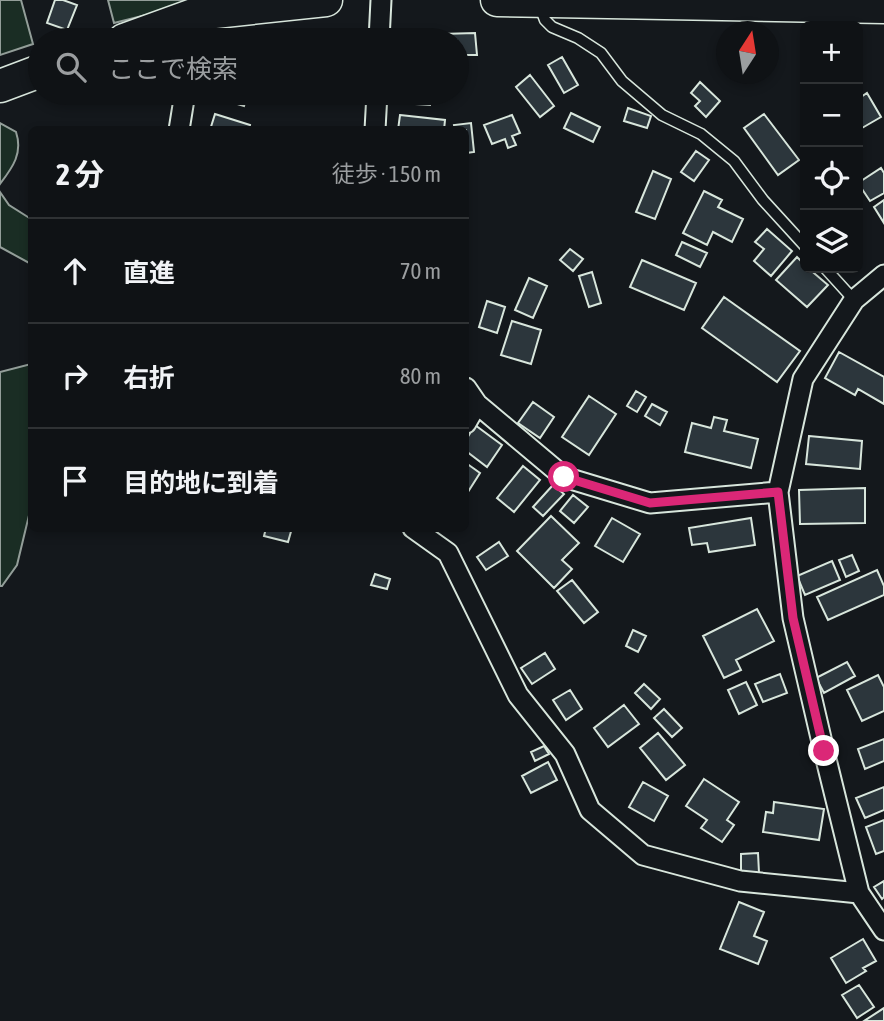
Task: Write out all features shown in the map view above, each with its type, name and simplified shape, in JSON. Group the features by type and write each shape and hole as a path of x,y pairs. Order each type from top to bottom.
{"highway":[{"path":"194,27 326,0"},
{"path":"496,0 884,6"},
{"path":"0,86 28,76"}],"street":[{"path":"380,28 381,0"},
{"path":"181,126 183,105"},
{"path":"375,126 376,105"},
{"path":"884,275 854,300 803,379 778,492 793,618 859,892 884,930"},
{"path":"471,396 564,477 650,503 778,492"},
{"path":"419,532 448,553 518,695 565,754 590,810 643,855 740,881 859,892"}],"lane":[{"path":"537,1 545,20 552,27 578,38 601,53 622,81 662,115 701,134 734,161 763,200 800,241"},
{"path":"830,273 854,300"}],"green space":[{"path":"0,0 21,0 29,28 28,46 0,55"},
{"path":"108,0 206,0 114,23"},
{"path":"0,123 16,132 18,147 13,166 0,184"},
{"path":"0,192 9,205 28,217 28,262 0,247"},
{"path":"28,365 28,519 17,565 2,586 0,586 0,372"}],"building":[{"path":"55,0 77,5 68,28 47,23"},
{"path":"469,33 475,33 477,55 469,55"},
{"path":"562,57 578,85 564,93 548,65"},
{"path":"530,75 554,106 540,117 516,87"},
{"path":"700,82 720,101 706,117 695,106 700,101 691,93"},
{"path":"867,93 881,117 863,127 863,96"},
{"path":"628,108 651,116 647,128 624,121"},
{"path":"571,113 600,127 593,142 564,128"},
{"path":"215,114 250,125 250,126 211,126"},
{"path":"764,114 799,160 778,175 744,128"},
{"path":"400,115 445,120 444,126 399,126"},
{"path":"512,115 520,133 512,136 516,145 508,148 505,139 492,144 484,125"},
{"path":"471,123 474,152 469,153 469,126 454,125"},
{"path":"696,151 709,160 694,181 681,172"},
{"path":"881,168 884,173 884,193 870,201 863,190 863,180"},
{"path":"653,171 671,179 655,219 636,212"},
{"path":"704,191 722,200 718,207 743,219 732,242 713,232 707,245 683,233"},
{"path":"884,200 884,223 874,207"},
{"path":"767,229 792,251 771,276 754,261 764,249 755,242"},
{"path":"682,242 707,253 700,267 676,255"},
{"path":"570,249 583,259 573,271 560,260"},
{"path":"797,257 800,260 800,273 814,273 828,285 807,307 776,280"},
{"path":"642,260 696,283 684,310 630,287"},
{"path":"592,272 601,303 589,307 579,276"},
{"path":"529,278 547,286 533,318 515,310"},
{"path":"724,297 800,351 777,382 702,328"},
{"path":"487,301 505,307 497,333 479,327"},
{"path":"512,321 541,330 531,364 501,355"},
{"path":"839,352 884,377 884,404 858,389 855,395 825,378"},
{"path":"636,391 646,397 637,412 627,406"},
{"path":"589,396 616,414 589,455 562,437"},
{"path":"533,402 554,417 540,438 518,423"},
{"path":"652,404 667,412 660,425 645,416"},
{"path":"714,417 727,420 724,431 758,439 751,468 685,452 692,423 711,428"},
{"path":"475,425 502,445 487,467 469,453 469,435"},
{"path":"809,436 862,441 860,469 806,464"},
{"path":"469,465 480,473 469,490"},
{"path":"523,466 540,480 514,512 497,498"},
{"path":"553,485 564,494 543,516 533,507"},
{"path":"865,488 865,523 800,524 799,490"},
{"path":"573,495 588,507 574,523 560,511"},
{"path":"551,516 579,543 562,560 572,569 554,588 517,551"},
{"path":"612,518 640,534 623,562 595,546"},
{"path":"751,518 755,545 709,552 707,543 692,545 689,528"},
{"path":"265,532 291,532 288,542 264,536"},
{"path":"499,542 508,556 486,570 477,557"},
{"path":"852,555 859,571 846,577 839,560"},
{"path":"832,561 840,580 805,595 797,576"},
{"path":"877,570 884,586 884,595 828,620 817,597"},
{"path":"375,574 390,579 387,589 371,585"},
{"path":"572,580 598,612 584,623 557,591"},
{"path":"757,609 774,641 736,660 741,670 724,678 703,636"},
{"path":"633,630 646,636 638,652 626,646"},
{"path":"545,653 555,669 532,684 521,668"},
{"path":"847,662 855,676 824,693 816,678"},
{"path":"780,674 787,693 763,702 755,684"},
{"path":"878,675 884,687 884,711 862,721 847,690"},
{"path":"746,682 757,705 739,714 728,690"},
{"path":"644,684 660,699 651,709 635,693"},
{"path":"570,690 582,709 566,720 553,700"},
{"path":"624,705 639,724 608,747 594,728"},
{"path":"664,709 682,728 672,737 654,718"},
{"path":"658,733 685,765 666,780 640,748"},
{"path":"884,739 884,761 865,769 858,749"},
{"path":"544,746 549,754 535,761 531,752"},
{"path":"548,762 557,780 531,793 522,776"},
{"path":"704,779 739,802 727,820 734,825 722,842 701,828 707,820 686,806"},
{"path":"643,782 668,796 654,821 629,807"},
{"path":"884,787 884,810 865,818 856,798"},
{"path":"774,802 824,809 819,840 763,832 766,812 773,813"},
{"path":"884,820 884,851 876,854 866,827"},
{"path":"758,853 759,873 741,874 741,854"},
{"path":"884,881 884,897 882,899 874,887"},
{"path":"739,902 764,912 754,936 767,941 758,964 720,949"},
{"path":"863,939 876,961 863,968 866,971 846,983 831,958"},
{"path":"859,985 874,1007 857,1018 842,995"},
{"path":"884,1008 884,1021 864,1021"}],"route":[{"path":"564,477 650,503 778,492 793,618 824,751"}]}
